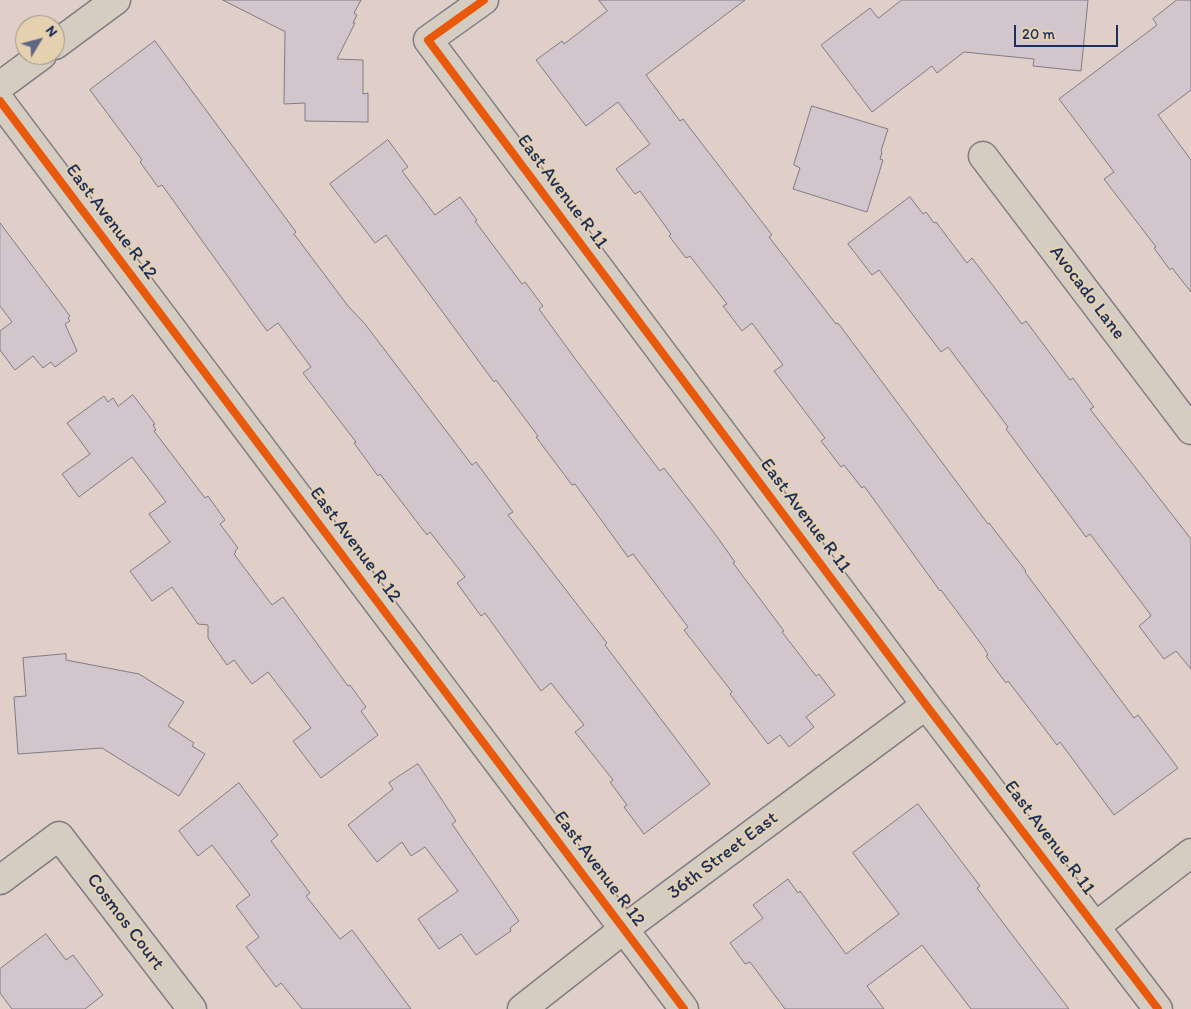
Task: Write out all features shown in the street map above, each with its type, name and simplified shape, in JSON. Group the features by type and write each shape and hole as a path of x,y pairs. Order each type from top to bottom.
{"street":[{"path":"65,38 116,0"},
{"name":"East Avenue R 11","path":"484,0 428,40 926,704 1158,1009"},
{"path":"0,86 28,65"},
{"name":"East Avenue R 12","path":"0,101 684,1009"},
{"name":"Avocado Lane","path":"983,156 1191,430"},
{"name":"36th Street East","path":"522,1009 624,929 926,704"},
{"name":"Cosmos Court","path":"0,880 59,836 192,1009"},
{"path":"1096,926 1191,853"}],"building":[{"path":"223,0 361,0 354,13 357,15 353,23 355,23 337,59 363,60 363,94 368,93 368,122 305,121 305,103 284,104 285,32"},
{"path":"599,0 745,0 646,75 680,121 683,119 772,235 769,237 836,324 838,323 988,524 1026,571 1134,718 1138,715 1178,768 1114,815 1060,742 1057,745 1008,681 1006,683 986,656 988,655 984,648 864,486 862,488 844,465 841,467 821,441 825,438 774,371 783,365 752,323 742,331 723,306 727,304 690,256 686,258 669,236 671,234 640,191 635,194 616,169 650,144 618,102 586,126 536,60 562,41 564,44 607,11"},
{"path":"902,0 1088,0 1081,71 1033,66 1034,59 964,52 937,73 932,66 872,112 821,45 870,8 878,18"},
{"path":"1177,0 1191,0 1191,90 1158,115 1191,160 1191,292 1172,268 1170,270 1154,248 1156,247 1104,179 1114,172 1059,99 1157,25 1153,19"},
{"path":"155,41 296,232 294,234 348,306 365,324 472,465 476,462 513,512 508,515 607,643 605,645 710,784 644,834 624,807 627,805 610,782 613,780 575,732 584,725 551,683 541,691 485,613 481,616 457,583 465,577 430,532 427,535 380,474 378,476 354,443 356,442 303,373 311,367 278,323 267,331 162,185 158,187 140,162 142,160 90,90"},
{"path":"812,106 888,129 881,151 880,159 883,160 867,212 793,189 800,168 794,165"},
{"path":"388,140 408,167 402,171 435,215 460,197 477,220 475,221 522,284 525,282 543,306 539,309 576,360 660,471 664,468 715,534 735,562 733,563 784,631 782,632 816,676 819,674 835,695 806,717 814,727 789,747 780,735 768,744 730,694 732,692 684,630 688,627 633,554 628,557 575,484 572,485 536,437 538,436 496,380 494,382 386,235 375,243 330,184"},
{"path":"910,197 923,214 926,212 934,223 936,222 967,263 972,258 1022,324 1026,321 1070,380 1073,378 1094,407 1090,409 1191,539 1191,669 1176,651 1164,659 1139,626 1151,616 1150,614 1090,534 1086,537 1006,429 1008,427 948,347 941,352 879,270 872,275 848,244"},
{"path":"0,223 70,316 68,318 70,321 65,324 77,351 55,367 51,362 43,368 33,356 15,370 0,350 0,331 12,322 0,306"},
{"path":"133,395 155,424 153,425 156,430 154,431 205,498 208,496 225,520 220,524 238,548 234,554 272,605 283,597 348,686 350,685 366,707 361,711 378,735 321,778 293,741 311,728 268,672 252,684 234,660 227,665 208,638 208,625 198,624 172,587 152,601 130,571 170,542 149,514 166,502 132,457 79,497 62,474 90,454 67,423 104,396 108,402 113,398 118,406"},
{"path":"66,654 66,660 139,674 184,702 168,726 194,743 192,746 205,754 179,796 102,748 18,754 14,697 26,696 23,658"},
{"path":"418,764 456,821 452,824 519,921 510,928 511,931 476,955 461,934 439,949 418,919 458,891 425,847 411,856 402,842 377,862 348,825 393,789 389,783"},
{"path":"239,783 278,835 271,841 310,893 306,896 340,939 352,930 411,1009 302,1009 281,983 276,987 246,947 259,937 236,906 250,895 212,845 198,856 179,831"},
{"path":"918,804 980,886 977,888 1069,1009 971,1009 922,945 867,986 884,1009 785,1009 750,962 745,964 730,943 763,918 753,905 788,879 798,893 800,891 846,954 899,914 853,853"},
{"path":"46,934 66,960 73,955 103,995 85,1009 12,1009 0,993 0,969"}],"cycle path":[{"path":"484,0 428,40 926,705 1158,1009"},
{"path":"0,101 684,1009"}]}
